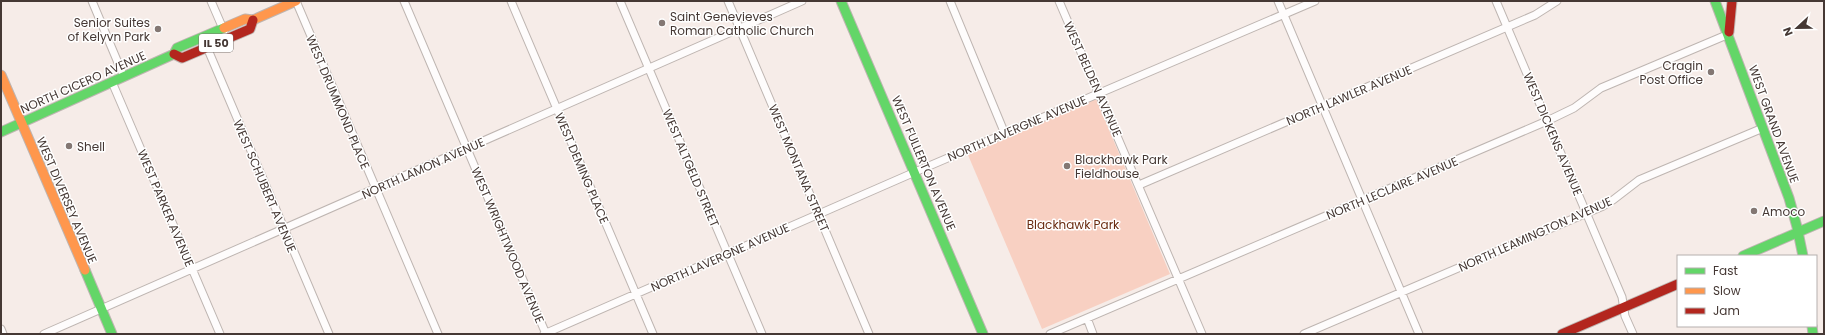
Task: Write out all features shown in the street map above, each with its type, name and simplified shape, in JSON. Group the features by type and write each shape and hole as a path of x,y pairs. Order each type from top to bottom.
{"main road":[{"name":"NORTH CICERO AVENUE","path":"1,132 174,54 177,48 245,19 253,20 296,1"},
{"name":"WEST FULLERTON AVENUE","path":"842,1 984,334"},
{"path":"1715,1 1729,34"},
{"name":"WEST GRAND AVENUE","path":"1732,1 1729,34 1800,232 1803,255"},
{"name":"NORTH CICERO AVENUE","path":"174,54 182,58 207,48 250,29 253,20"},
{"name":"WEST DIVERSEY AVENUE","path":"1,75 112,334"},
{"path":"1745,255 1824,221"},
{"path":"1562,334 1677,284"}],"street":[{"path":"92,1 124,77"},
{"path":"211,1 227,39"},
{"name":"WEST DRUMMOND PLACE","path":"296,1 438,334"},
{"name":"WEST WRIGHTWOOD AVENUE","path":"404,1 545,334"},
{"name":"WEST DEMING PLACE","path":"511,1 652,334"},
{"name":"WEST ALTGELD STREET","path":"620,1 762,334"},
{"name":"WEST MONTANA STREET","path":"728,1 870,334"},
{"name":"NORTH LAMON AVENUE","path":"44,334 802,1"},
{"path":"950,1 1005,134"},
{"name":"WEST BELDEN AVENUE","path":"1059,1 1202,334"},
{"path":"1278,1 1419,334"},
{"name":"NORTH LAVERGNE AVENUE","path":"545,334 915,172 1315,1"},
{"name":"WEST DICKENS AVENUE","path":"1496,1 1622,297 1625,316 1633,334"},
{"name":"NORTH LAWLER AVENUE","path":"1139,186 1508,27 1535,15 1557,1"},
{"name":"NORTH LECLAIRE AVENUE","path":"1050,334 1547,121 1574,108 1601,88 1729,34"},
{"name":"WEST SCHUBERT AVENUE","path":"203,37 329,334"},
{"name":"WEST PARKER AVENUE","path":"112,82 220,334"},
{"name":"NORTH LEAMINGTON AVENUE","path":"1304,334 1586,213 1613,200 1639,180 1763,128"},
{"path":"1087,318 1093,334"},
{"path":"1,329 3,334"}],"green space":[{"name":"Blackhawk Park","path":"1096,99 1170,274 1042,329 968,155"}],"traffic: fast":[{"path":"841,1 983,334"},
{"path":"1715,1 1789,198 1803,255"},
{"path":"1,132 174,54 177,48 224,28"},
{"path":"1745,255 1824,221"},
{"path":"85,270 112,334"},
{"path":"1812,327 1813,334"}],"traffic: slow":[{"path":"224,28 245,19 253,20 296,1"},
{"path":"1,75 85,270"}],"traffic: jam":[{"path":"1729,32 1732,1"},
{"path":"174,54 182,58 250,29 253,20"},
{"path":"1562,334 1677,284"}],"place":[{"name":"Saint Genevieves Roman Catholic Church","path":"662,23"},
{"name":"Senior Suites of Kelyvn Park","path":"158,29"},
{"name":"Cragin Post Office","path":"1711,72"},
{"name":"Shell","path":"69,146"},
{"name":"Blackhawk Park Fieldhouse","path":"1067,166"},
{"name":"Amoco","path":"1754,211"}]}
